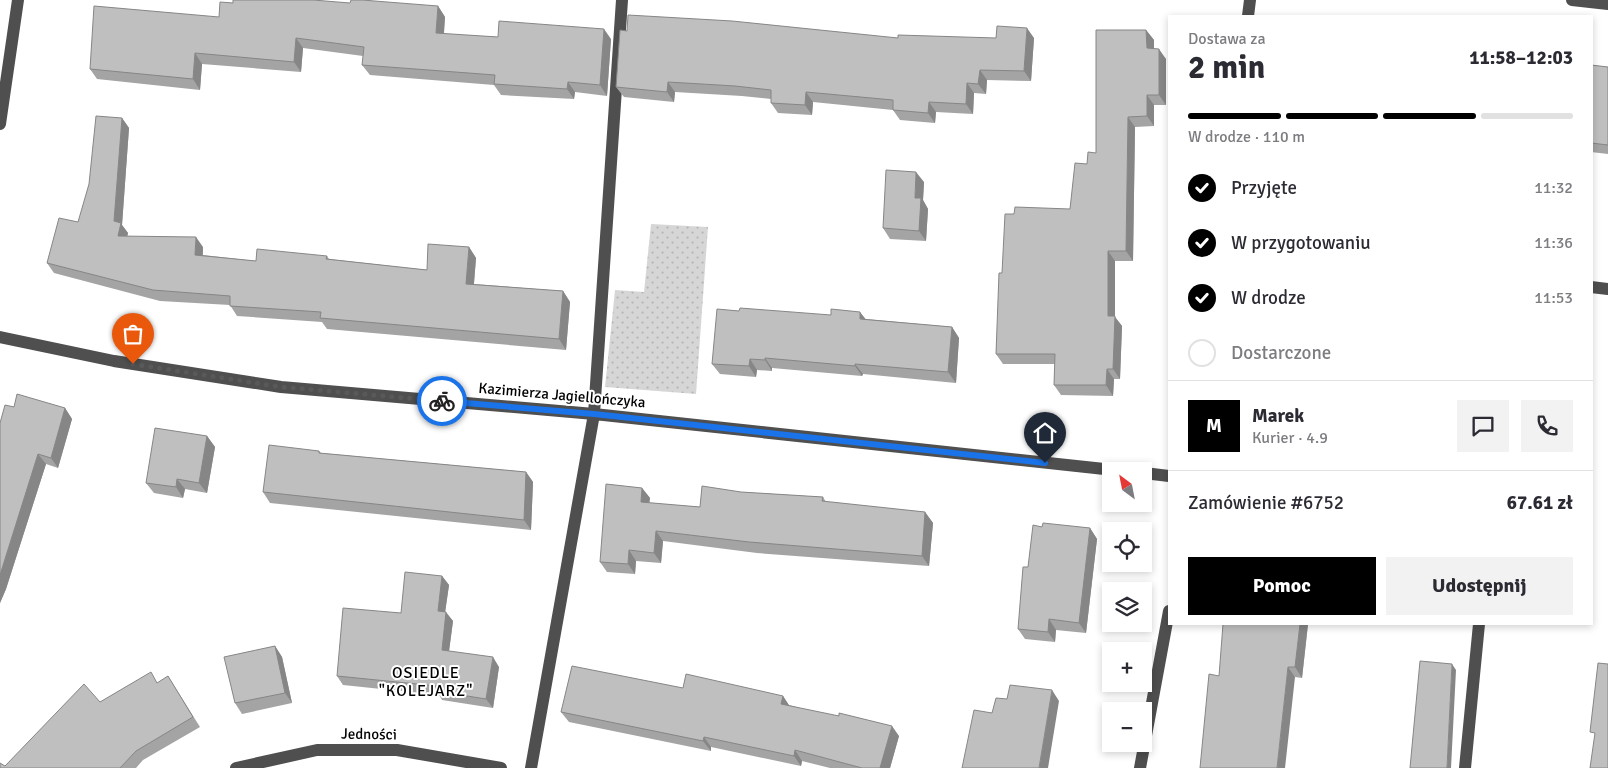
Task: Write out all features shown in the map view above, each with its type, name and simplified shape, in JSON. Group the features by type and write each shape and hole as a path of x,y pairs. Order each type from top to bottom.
{"street":[{"path":"0,124 18,0"},
{"path":"531,768 594,414 622,0"},
{"path":"1248,15 1250,0"},
{"path":"1572,0 1608,4"},
{"path":"1593,287 1608,289"},
{"name":"Kazimierza Jagiellończyka","path":"0,338 114,361 281,387 594,414 1102,469"},
{"path":"1152,475 1168,476"},
{"path":"1140,768 1168,616"},
{"path":"1465,768 1479,625"},
{"name":"Jedności","path":"236,768 317,750 396,750 501,768"}],"shaded area":[{"path":"651,224 708,227 696,394 605,387 615,290 644,292"}],"building":[{"path":"233,0 313,0 350,3 351,0 362,0 438,6 436,33 498,37 499,21 604,29 600,85 568,82 567,89 494,84 495,75 362,65 364,47 296,38 294,62 195,53 193,79 90,69 94,6 219,17 220,2 233,3"},
{"path":"628,15 732,21 898,38 898,35 996,38 997,26 1027,28 1024,71 980,70 978,84 967,83 966,104 929,102 928,113 893,110 893,100 806,92 805,105 771,103 771,90 735,86 668,82 667,92 616,87 620,30 627,31"},
{"path":"1096,30 1146,30 1147,48 1159,49 1159,95 1147,95 1147,116 1128,117 1126,251 1108,251 1108,316 1115,316 1113,369 1107,369 1106,385 1054,385 1055,354 996,354 999,273 1002,273 1005,214 1014,214 1015,207 1070,209 1075,163 1087,164 1088,152 1096,153"},
{"path":"1593,65 1608,67 1608,145 1593,143"},
{"path":"96,116 122,118 114,221 121,223 118,236 196,237 195,255 256,261 257,249 327,256 326,259 427,270 428,244 469,247 466,284 563,291 559,339 320,318 321,312 230,306 230,296 153,290 47,263 59,218 78,222 89,184"},
{"path":"886,170 916,172 915,198 921,198 919,231 883,228"},
{"path":"740,308 831,315 831,309 860,312 860,319 952,327 948,372 765,358 765,360 750,359 749,366 712,364 717,309 739,311"},
{"path":"17,394 65,408 51,458 38,454 0,575 0,423 5,405 14,407"},
{"path":"155,428 207,436 199,483 177,479 176,487 146,483"},
{"path":"269,445 319,451 319,453 526,472 524,520 263,492"},
{"path":"606,484 642,488 641,502 700,507 702,486 741,492 823,497 822,501 925,512 922,556 749,542 656,531 654,553 629,550 628,564 600,562"},
{"path":"1043,523 1090,528 1079,623 1049,619 1048,632 1018,629 1023,567 1028,567 1033,525 1042,527"},
{"path":"405,572 442,576 438,611 446,612 442,650 493,657 486,699 436,691 437,686 337,676 343,608 401,613"},
{"path":"1223,625 1300,625 1295,667 1288,667 1277,768 1200,768 1209,674 1219,676"},
{"path":"275,646 285,693 235,703 224,657"},
{"path":"1420,661 1452,664 1447,768 1410,768"},
{"path":"1598,663 1608,664 1608,768 1590,768 1595,733 1590,732"},
{"path":"572,666 683,688 686,674 783,696 781,704 839,716 839,713 892,726 880,768 862,768 795,750 794,756 704,737 703,741 561,712"},
{"path":"151,672 157,683 168,676 193,717 136,751 120,768 0,768 0,763 5,766 84,684 100,702"},
{"path":"1010,685 1052,690 1039,768 962,768 974,710 992,713 996,698 1007,699"}],"way so far":[{"path":"133,364 281,387 442,401"}],"district":[{"name":"OSIEDLE \"KOLEJARZ\"","path":"426,682"}],"route":[{"path":"442,401 594,414 1045,463"}]}
